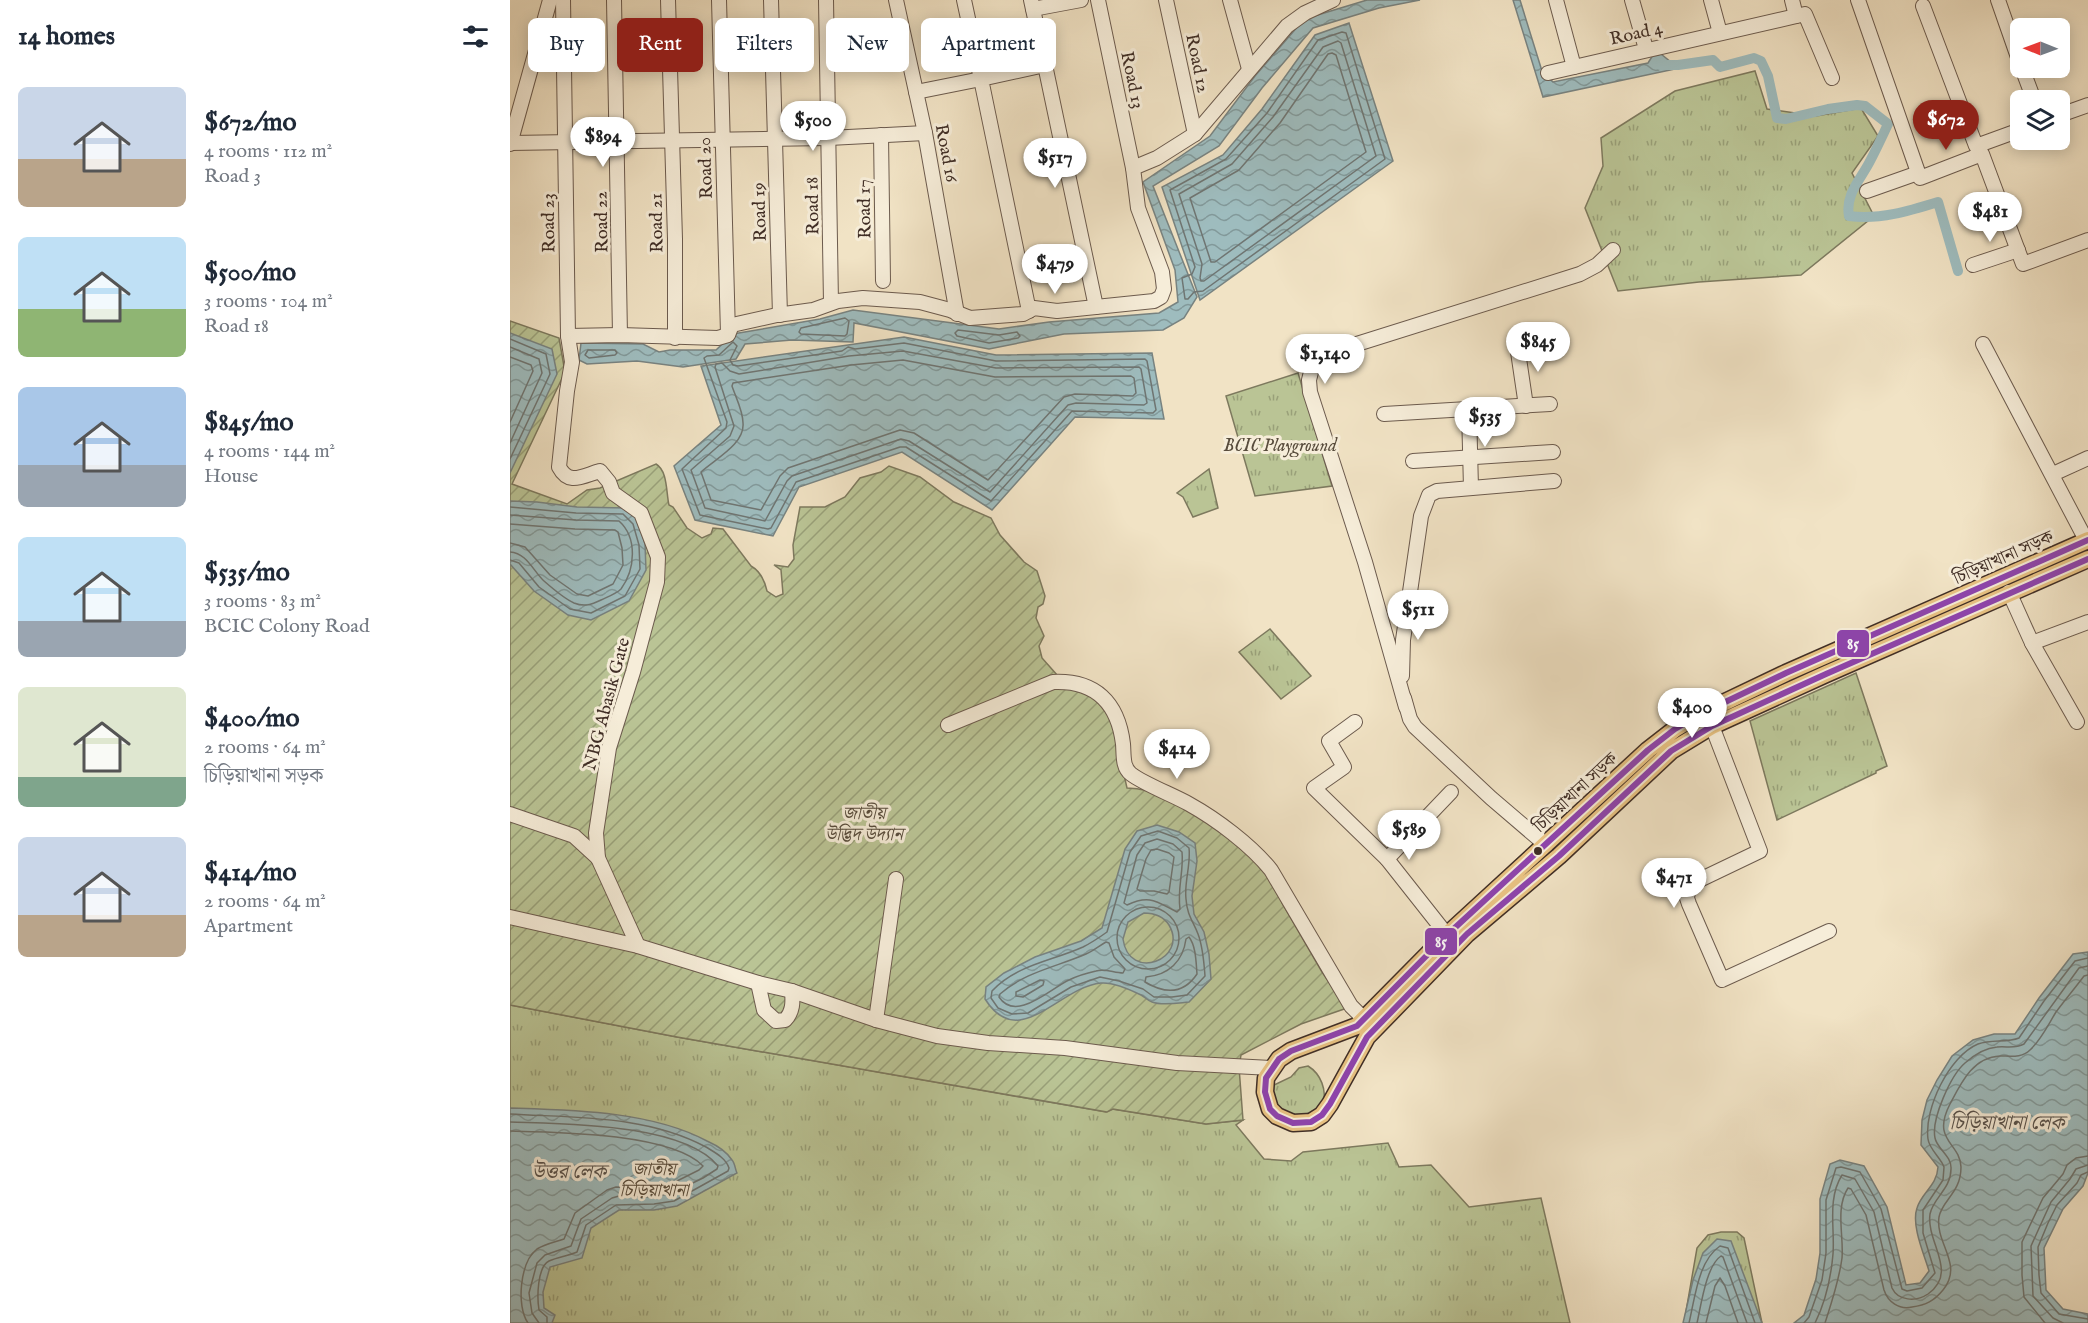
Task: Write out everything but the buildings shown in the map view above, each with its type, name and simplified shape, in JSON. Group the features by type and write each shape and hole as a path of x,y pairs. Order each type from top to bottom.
{"main road":[{"name":"চিড়িয়াখানা সড়ক","path":"1553,851 1467,934 1363,1027 1291,1051 1279,1059 1266,1078 1265,1092 1270,1109 1277,1116 1293,1124 1311,1122 1322,1115 1330,1104 1363,1027 1446,935 1553,851 1710,721 1786,673 2010,576 2087,540"},
{"name":"চিড়িয়াখানা সড়ক","path":"1710,721 2088,559"}],"street":[{"path":"550,0 510,143 829,138 925,133"},
{"name":"Road 23","path":"562,0 568,336 572,362 559,467 564,476 572,479 600,471 609,482"},
{"name":"Road 22","path":"614,0 621,335"},
{"name":"Road 21","path":"668,0 675,338"},
{"name":"Road 20","path":"719,0 728,335"},
{"name":"Road 19","path":"771,0 780,315"},
{"name":"Road 18","path":"826,0 831,303"},
{"name":"Road 16","path":"896,0 925,133 957,314"},
{"path":"964,0 1029,310"},
{"path":"1032,5 1081,0"},
{"name":"Road 13","path":"1096,307 1154,301 1161,297 1164,289 1162,272 1138,208 1133,168 1098,0"},
{"name":"Road 12","path":"1166,0 1195,134"},
{"path":"1230,0 1249,69"},
{"path":"1133,168 1157,158 1195,134 1287,26 1305,13 1333,0"},
{"path":"1556,0 1574,67"},
{"path":"1632,0 1646,50"},
{"path":"1711,0 1720,33"},
{"path":"1792,0 1796,16 1804,14 1832,78"},
{"path":"1858,0 1920,178 1982,154 2023,264 2088,240"},
{"path":"1998,0 2010,34"},
{"path":"1923,6 1976,146 2010,134"},
{"name":"Road 4","path":"1548,73 1796,16"},
{"path":"916,92 1015,72"},
{"path":"568,336 718,338 728,335 732,325 862,298 920,302 969,318 1023,314 1034,308 1057,311 1096,307 1046,72"},
{"path":"2070,111 2088,105"},
{"name":"Road 17","path":"880,135 883,281"},
{"path":"1867,191 1918,172"},
{"path":"1553,851 1491,798 1415,727 1406,707 1365,562 1316,413 1309,380 1312,368 1323,358 1341,349 1580,274 1597,265 1613,249"},
{"path":"1973,265 2018,250"},
{"path":"1983,344 2087,540"},
{"path":"1517,345 1526,406"},
{"path":"1384,414 1550,404"},
{"path":"1469,410 1471,488"},
{"path":"1413,461 1553,452"},
{"path":"2053,474 2088,458"},
{"path":"1406,707 1402,677 1403,640 1424,505 1429,495 1437,491 1554,481"},
{"name":"NBG Abasik Gate","path":"609,482 613,493 641,513 658,557 657,582 633,672 609,748 596,833 598,858 638,946"},
{"path":"2009,592 2032,643 2077,722"},
{"path":"2032,643 2088,622"},
{"path":"948,725 1053,682 1070,681 1101,694 1121,731 1124,762 1130,773 1191,805 1262,858 1363,1027"},
{"path":"1710,721 1760,851 1689,885 1687,898 1689,904 1722,980 1829,931"},
{"path":"1355,722 1329,741 1344,767 1314,788 1387,859 1446,935"},
{"path":"1387,859 1451,792"},
{"path":"510,814 574,836 598,858"},
{"path":"876,1020 897,879"},
{"path":"510,917 638,946 758,983 792,991 876,1020 937,1036 988,1043 1065,1048 1177,1063 1271,1068"},
{"path":"758,983 765,1010 768,1016 776,1021 785,1020 789,1015 793,1000 792,991"}],"green space":[{"path":"1755,71 1767,109 1816,116 1861,108 1878,136 1852,173 1874,216 1801,275 1699,282 1618,291 1585,208 1603,166 1601,138 1675,91"},
{"name":"জাতীয় উদ্ভিদ উদ্যান","path":"510,321 559,338 565,372 512,484 567,504 587,490 600,488 656,464 665,477 669,505 673,507 687,528 702,538 711,534 713,528 723,529 759,574 767,591 776,597 783,594 781,570 774,565 788,567 794,559 793,545 800,507 825,507 845,497 860,478 881,472 889,466 920,477 954,502 991,518 1000,535 1024,562 1037,571 1045,596 1043,604 1038,607 1036,618 1044,636 1039,646 1042,658 1066,685 1097,697 1112,722 1127,788 1141,789 1180,804 1239,844 1275,883 1282,903 1322,972 1347,1008 1301,1024 1241,1055 1239,1067 1243,1120 1206,1124 1113,1109 1107,1112 677,1037 510,1005"},
{"name":"BCIC Playground","path":"1298,373 1332,486 1255,496 1226,396"},
{"path":"1209,469 1218,508 1193,517 1183,497 1177,493"},
{"path":"1270,629 1311,676 1281,699 1239,652"},
{"path":"1856,673 1887,766 1777,820 1750,721"},
{"name":"জাতীয় চিড়িয়াখানা","path":"510,1005 677,1037 1106,1112 1112,1109 1206,1124 1243,1120 1236,1125 1264,1159 1291,1161 1303,1152 1388,1143 1399,1167 1431,1165 1469,1207 1541,1198 1570,1323 510,1323"},
{"path":"1308,1066 1313,1069 1322,1083 1323,1105 1303,1115 1288,1113 1274,1104 1272,1086 1291,1077 1299,1068"},
{"path":"1737,1232 1744,1238 1762,1323 1684,1323 1697,1248 1708,1235"}],"water":[{"path":"1367,0 1420,0 1379,8 1313,28 1262,88 1219,146 1153,186 1197,297 1184,318 1163,330 1064,334 989,349 854,323 853,342 792,340 745,344 736,359 683,367 637,361 587,364 579,360 581,343 643,344 659,352 716,350 733,334 820,319 853,310 999,329 1049,322 1159,313 1178,302 1175,270 1143,182 1210,136 1255,76 1299,25 1311,17"},
{"path":"1513,0 1520,0 1542,71 1553,82 1648,63 1653,55 1661,54 1672,63 1675,69 1543,97"},
{"path":"1349,23 1393,161 1200,300 1162,187 1223,155 1262,109 1315,35"},
{"path":"510,333 552,349 557,374 510,473"},
{"path":"904,337 996,355 1152,353 1164,419 1075,417 992,510 902,452 799,487 773,536 695,520 674,466 721,425 701,366"},
{"path":"510,501 577,507 626,508 638,520 645,544 646,570 629,601 591,620 568,615 534,591 510,564"},
{"path":"1157,825 1179,832 1195,843 1197,861 1192,896 1194,914 1204,932 1211,979 1189,1002 1156,1003 1127,989 1101,983 1085,987 1026,1019 1012,1020 998,1014 985,999 986,987 1004,973 1035,957 1081,941 1102,928 1125,849 1137,831","holes":["1148,913 1164,919 1173,937 1171,948 1165,956 1145,963 1136,960 1128,952 1123,939 1128,922"]},
{"name":"চিড়িয়াখানা লেক","path":"2088,952 2088,1173 2083,1186 2063,1209 2044,1248 2046,1290 2063,1309 2088,1314 2088,1323 1794,1323 1804,1315 1816,1279 1820,1253 1820,1199 1830,1164 1840,1160 1864,1166 1887,1207 1906,1285 1920,1283 1929,1271 1919,1240 1916,1223 1917,1208 1935,1179 1938,1167 1921,1145 1922,1120 1927,1100 1937,1080 1952,1056 1973,1040 1994,1034 2015,1034 2073,954"},
{"name":"উত্তর লেক","path":"510,1108 585,1111 661,1123 685,1131 718,1147 733,1161 737,1173 677,1206 654,1210 619,1210 591,1228 582,1258 550,1267 543,1292 544,1308 555,1315 552,1323 510,1323"},
{"path":"1717,1239 1731,1241 1762,1323 1683,1323 1693,1280 1703,1253"}],"waterway":[{"path":"1660,65 1713,60 1720,67 1754,58 1761,61 1768,76 1777,118 1786,119 1828,109 1865,106 1888,124 1851,194 1849,216 1883,216 1938,202 1958,271"}],"transit line":[{"name":"85","path":"2088,540 1786,673 1700,714 1675,729 1648,750 1447,935 1357,1026 1291,1051 1279,1059 1266,1078 1265,1092 1270,1109 1277,1116 1293,1123 1311,1122 1322,1115 1367,1037 1467,934 1559,856 1671,751 1712,726 2088,559"}]}
